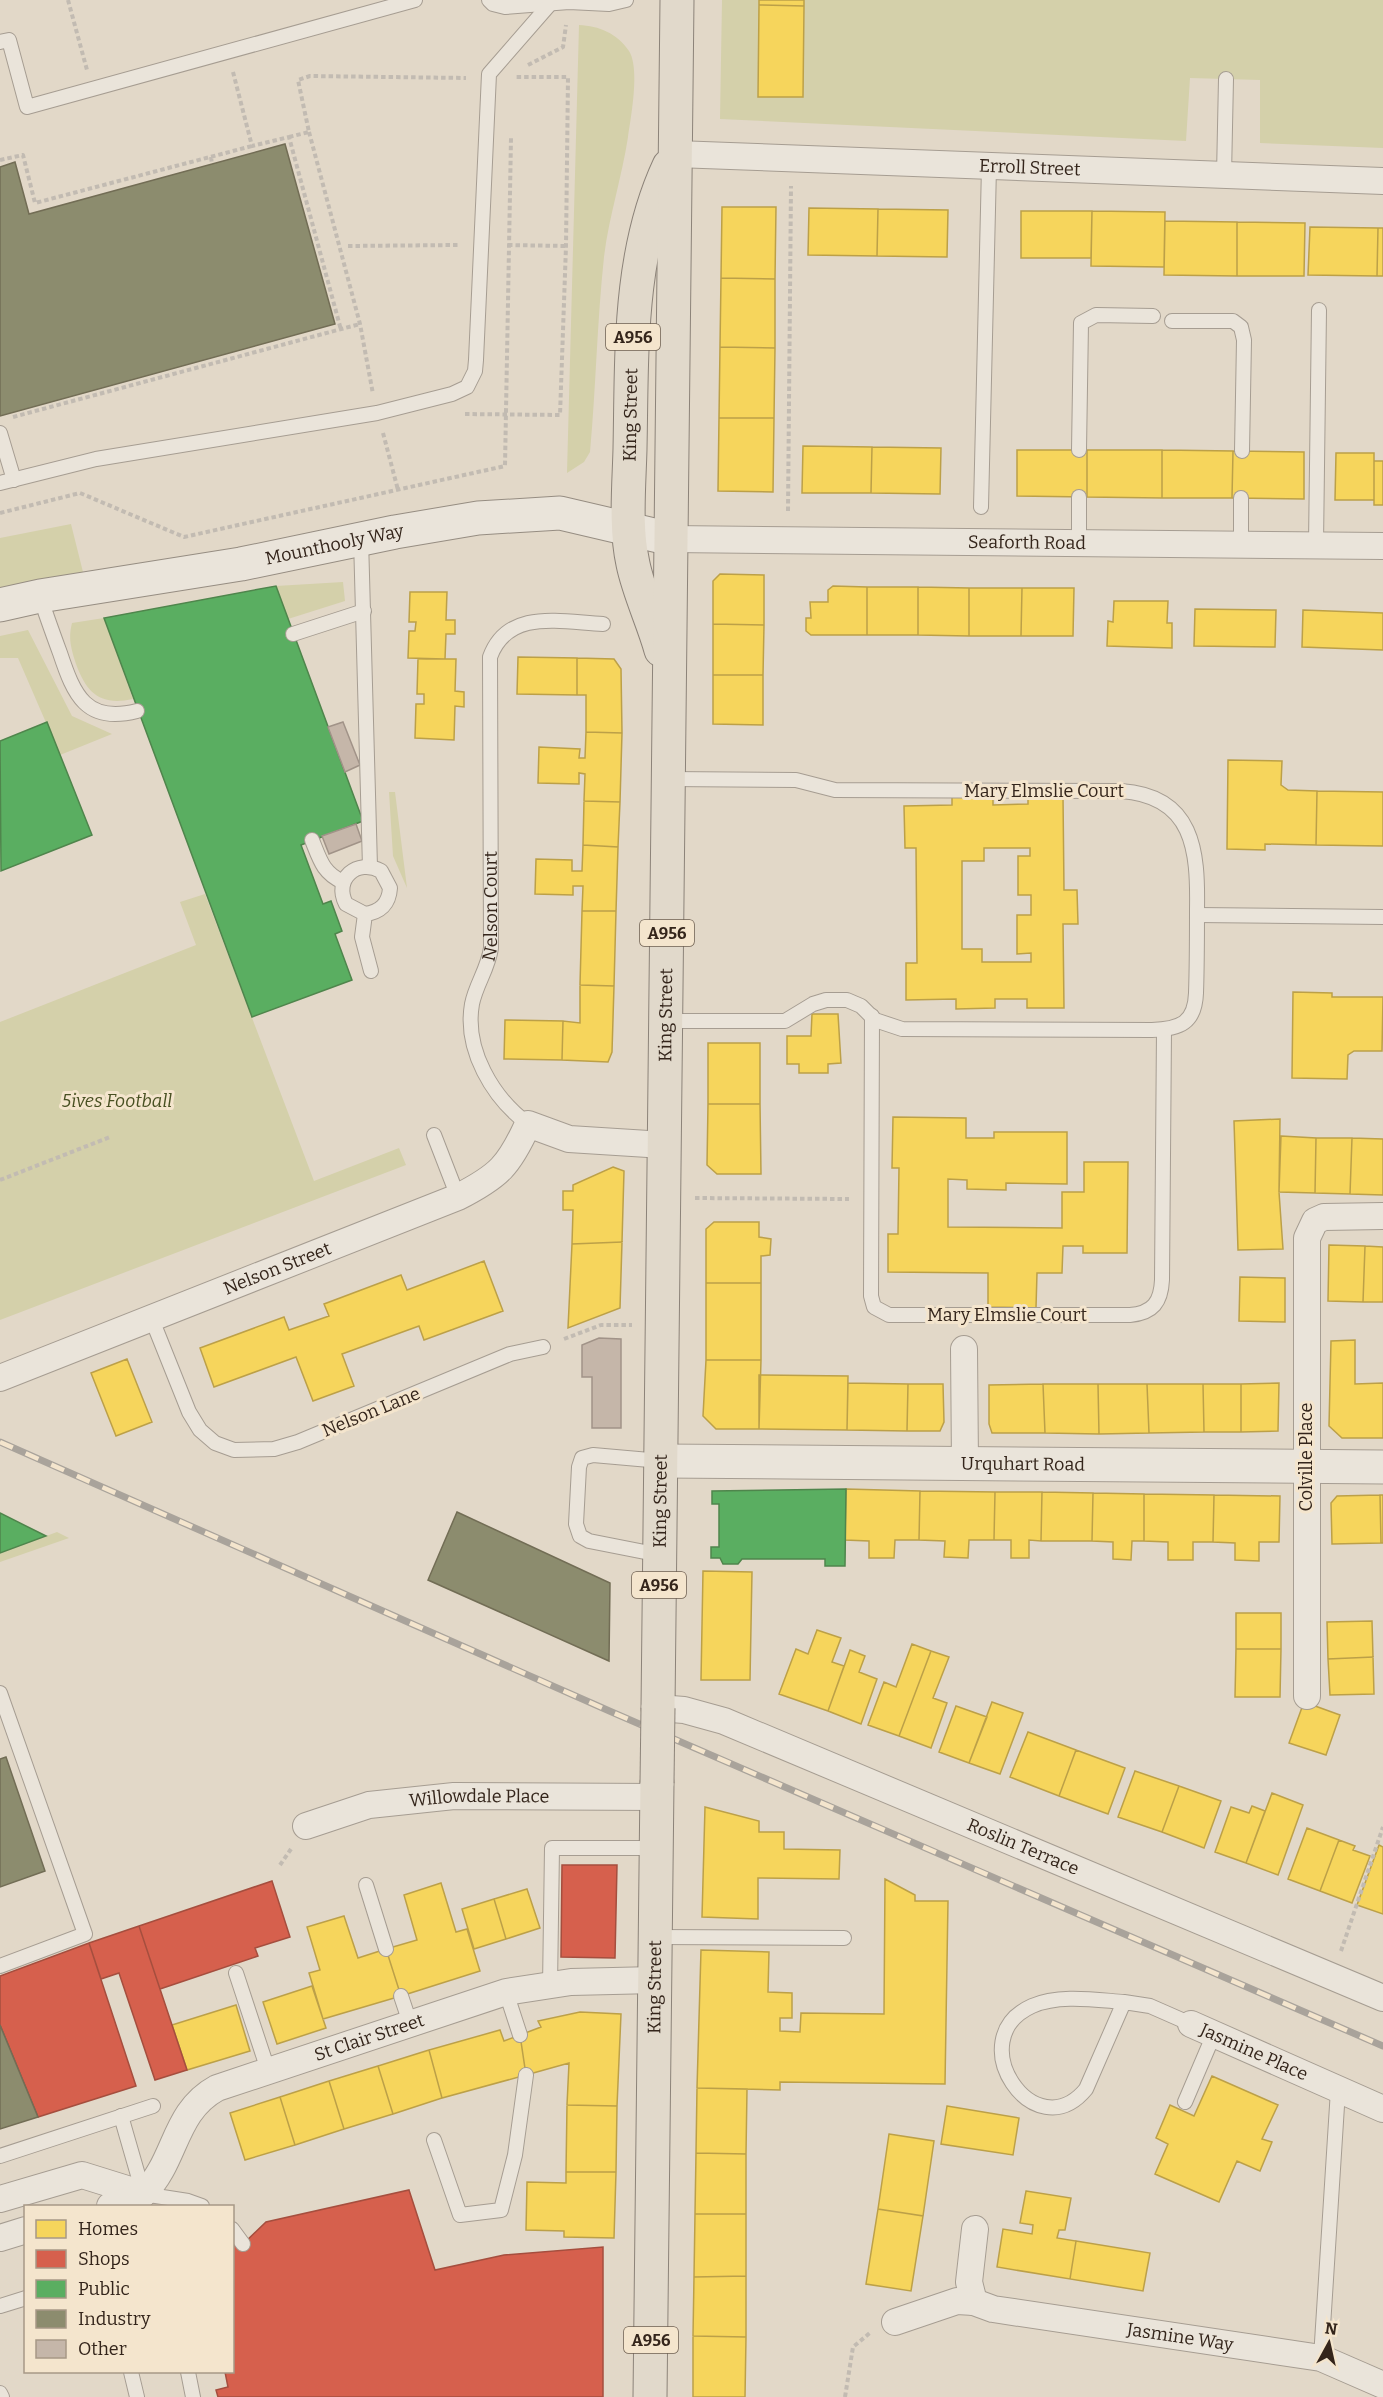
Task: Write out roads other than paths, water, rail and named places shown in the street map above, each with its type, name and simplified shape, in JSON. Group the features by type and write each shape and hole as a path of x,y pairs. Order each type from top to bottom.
{"main road":[{"name":"King Street","path":"650,2397 677,0"},
{"name":"King Street","path":"670,678 632,563 629,528 632,351 639,272 654,198 676,154"}],"street":[{"name":"Erroll Street","path":"676,154 1383,181"},
{"name":"Mounthooly Way","path":"0,605 40,596 241,564 361,539 478,519 560,513 671,539"},
{"name":"Seaforth Road","path":"671,539 1316,543 1383,546"},
{"name":"Nelson Court","path":"528,1124 569,1139 664,1145"},
{"name":"Nelson Street","path":"0,1378 458,1197 484,1184 506,1166 528,1124"},
{"name":"Colville Place","path":"1307,1696 1306,1248 1309,1229 1315,1221 1338,1215 1383,1216"},
{"path":"964,1349 965,1464"},
{"name":"Urquhart Road","path":"661,1461 1383,1467"},
{"name":"Roslin Terrace","path":"658,1708 684,1710 724,1721 1383,1998"},
{"name":"Willowdale Place","path":"306,1826 369,1805 454,1796 657,1790"},
{"name":"St Clair Street","path":"145,2200 171,2153 191,2108 203,2095 217,2088 506,1992 571,1982 655,1980"},
{"name":"Jasmine Place","path":"1203,2029 1383,2109"},
{"path":"0,2199 82,2175 145,2200"},
{"path":"116,2205 145,2200"},
{"path":"974,2302 969,2282 975,2229"},
{"path":"0,2238 24,2231"},
{"name":"Jasmine Way","path":"895,2322 947,2304 974,2302 993,2309 1321,2358 1383,2385"}],"lane":[{"path":"0,42 9,40 27,107 415,0"},
{"path":"489,0 501,7 573,2 609,4 626,0"},
{"path":"0,433 7,481 96,459 378,413 461,391 467,387 475,371 488,78 502,58 550,4"},
{"path":"1224,175 1226,79"},
{"path":"981,507 989,167"},
{"path":"1316,543 1319,310"},
{"path":"1079,450 1081,323 1089,316 1096,315 1153,316"},
{"path":"1172,321 1233,321 1241,327 1244,340 1242,451"},
{"path":"1078,542 1079,497"},
{"path":"1241,498 1241,543"},
{"path":"361,539 370,867"},
{"path":"40,596 71,686 82,702 105,714 120,715 137,711"},
{"path":"294,634 364,611"},
{"name":"Nelson Court","path":"528,1124 513,1113 491,1085 477,1055 471,1023 475,993 486,971 491,948 490,657 501,636 520,624 603,624"},
{"name":"Mary Elmslie Court","path":"666,1021 785,1021 813,1004 826,1000 847,1000 861,1006 888,1026 902,1029 1164,1030 1188,1020 1193,1012 1196,993 1197,915 1197,859 1191,836 1176,814 1164,803 1136,792 835,790 796,780 669,779"},
{"path":"312,840 323,869 331,877 343,882"},
{"path":"370,867 385,876 390,893 385,905 373,913 365,914 346,904 343,897 343,882 353,870 370,867"},
{"path":"365,914 362,937 371,971"},
{"path":"1197,915 1383,917"},
{"name":"Mary Elmslie Court","path":"872,1016 871,1296 874,1307 882,1314 1105,1316 1147,1312 1157,1304 1161,1290 1164,1030"},
{"path":"434,1135 458,1197"},
{"name":"Nelson Lane","path":"151,1317 189,1412 200,1430 215,1443 234,1450 253,1452 297,1442 510,1354 543,1347"},
{"path":"660,1555 589,1541 580,1536 576,1524 579,1467 582,1458 593,1455 661,1461"},
{"path":"0,1693 6,1728 85,1934 0,1966"},
{"path":"550,1986 552,1848 656,1848"},
{"path":"366,1885 386,1949"},
{"path":"656,1937 844,1938"},
{"path":"236,1973 268,2070"},
{"path":"506,1992 520,2035"},
{"path":"401,1996 410,2023"},
{"name":"Jasmine Place","path":"1124,2002 1086,2089 1077,2100 1066,2106 1052,2108 1027,2099 1015,2088 1007,2076 1002,2053 1007,2029 1017,2016 1033,2006 1050,2001 1124,2002 1150,2006 1203,2029"},
{"path":"1185,2102 1203,2029"},
{"path":"434,2140 460,2215 501,2210 515,2155 526,2075"},
{"path":"1321,2358 1338,2090"},
{"path":"0,2156 153,2106"},
{"path":"121,2116 145,2200 188,2201 199,2205"},
{"path":"234,2232 243,2244"},
{"path":"0,2306 24,2299"},
{"path":"131,2373 137,2397"},
{"path":"188,2373 193,2397"}],"railway":[{"path":"0,1442 614,1713 1383,2046"}],"park label":[{"name":"5ives Football","path":"117,1101"}]}
